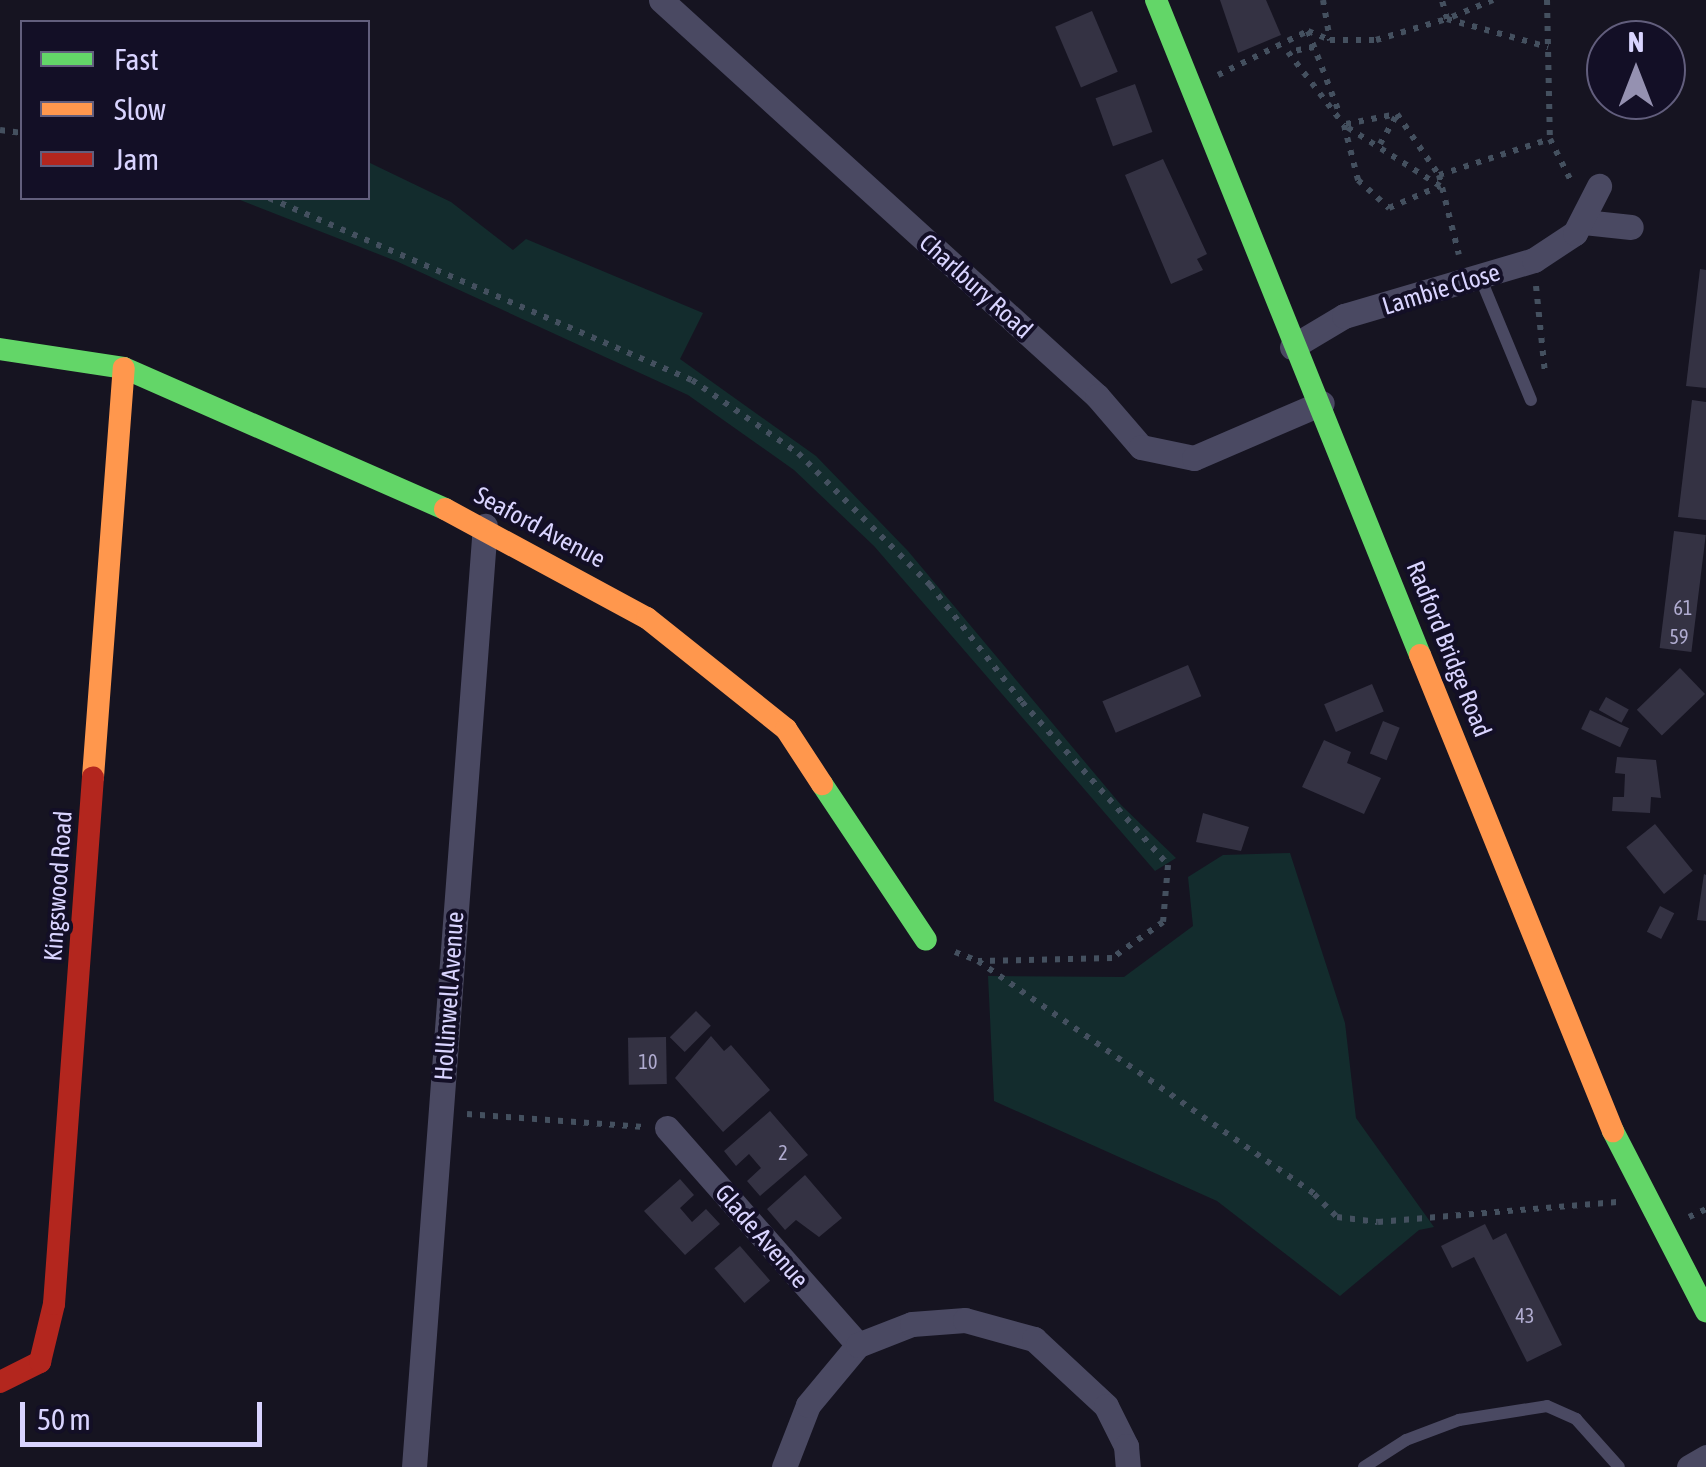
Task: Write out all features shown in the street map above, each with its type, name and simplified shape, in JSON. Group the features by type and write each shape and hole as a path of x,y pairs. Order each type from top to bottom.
{"street":[{"name":"Charlbury Road","path":"662,0 1097,396 1141,447 1194,458 1322,402"},
{"name":"Radford Bridge Road","path":"1156,0 1292,347 1322,402 1607,1120 1706,1311"},
{"name":"Lambie Close","path":"1292,347 1344,316 1534,260 1593,204"},
{"path":"1593,204 1631,227"},
{"name":"Seaford Avenue","path":"0,348 124,368 486,526 647,618 786,729 926,940"},
{"name":"Kingswood Road","path":"0,1382 40,1362 54,1304 124,368"},
{"name":"Hollinwell Avenue","path":"414,1467 486,526"},
{"name":"Glade Avenue","path":"667,1128 858,1344"},
{"path":"784,1467 808,1405 858,1344 912,1324 965,1320 1034,1339 1106,1406 1126,1446 1128,1467"},
{"path":"1689,1467 1706,1457"}],"lane":[{"path":"1472,279 1531,400"},
{"path":"1364,1467 1406,1440 1459,1420 1547,1406 1576,1419 1619,1467"}],"path":[{"path":"1323,0 1330,40"},
{"path":"1442,0 1447,19"},
{"path":"1190,89 1308,31 1330,40 1376,40 1447,19 1493,0"},
{"path":"1547,0 1550,139 1581,200 1593,204"},
{"path":"1447,19 1548,47"},
{"path":"1308,31 1344,125 1358,180 1389,208 1440,186"},
{"path":"1314,47 1288,52 1344,125 1380,144 1440,186"},
{"path":"1344,125 1397,114"},
{"path":"1380,144 1397,114"},
{"path":"1397,114 1439,175 1472,279"},
{"path":"1439,175 1550,139"},
{"path":"274,200 692,380 798,453 930,584 1022,702 1168,865 1163,922 1112,958 978,961"},
{"path":"1534,260 1547,394"},
{"path":"926,940 978,961 1314,1194 1337,1217 1378,1222 1649,1200"},
{"path":"440,1112 667,1128"}],"green space":[{"path":"370,163 451,202 513,250 526,239 703,313 680,359 816,456 908,551 1121,805 1176,858 1155,871 874,546 794,470 688,395 396,261 240,200 370,200"},
{"path":"1290,853 1345,1023 1356,1118 1434,1227 1419,1230 1340,1296 1217,1201 994,1101 988,976 1124,977 1193,926 1188,877 1223,855"}],"building":[{"path":"1220,0 1266,0 1281,35 1238,53"},
{"path":"1092,11 1118,72 1081,87 1055,27"},
{"path":"1135,84 1152,132 1113,146 1096,98"},
{"path":"1163,159 1207,254 1197,259 1203,270 1171,284 1125,175"},
{"path":"1700,269 1706,270 1706,388 1686,386"},
{"path":"1692,400 1706,402 1706,520 1678,517"},
{"path":"1674,531 1706,535 1691,652 1660,648"},
{"path":"1188,665 1201,696 1116,733 1102,701"},
{"path":"1680,668 1705,694 1662,736 1637,710"},
{"path":"1372,684 1384,712 1336,732 1324,704"},
{"path":"1606,697 1629,710 1621,723 1599,710"},
{"path":"1590,710 1629,728 1620,747 1581,729"},
{"path":"1383,721 1400,728 1387,760 1370,753"},
{"path":"1324,740 1351,752 1347,763 1381,778 1364,814 1302,787"},
{"path":"1617,757 1656,760 1661,798 1651,797 1650,813 1612,811 1613,797 1624,797 1625,774 1615,773"},
{"path":"1203,813 1249,827 1241,851 1196,842"},
{"path":"1655,824 1693,871 1664,894 1626,847"},
{"path":"1706,875 1706,921 1697,920"},
{"path":"1660,906 1674,913 1661,939 1647,932"},
{"path":"696,1011 711,1026 685,1052 670,1037"},
{"path":"711,1036 724,1051 731,1045 770,1090 723,1132 675,1078"},
{"path":"666,1037 667,1084 629,1085 628,1038"},
{"path":"770,1111 808,1155 760,1196 747,1181 761,1168 749,1154 736,1166 724,1151"},
{"path":"805,1175 842,1218 819,1237 796,1220 785,1230 767,1209"},
{"path":"680,1179 694,1195 680,1208 692,1222 706,1209 720,1224 685,1255 644,1211"},
{"path":"1485,1224 1493,1240 1506,1233 1562,1345 1527,1362 1474,1257 1452,1268 1441,1246"},
{"path":"740,1246 770,1281 745,1303 714,1268"}],"traffic: fast":[{"path":"1156,0 1420,655"},
{"path":"0,349 124,368 445,509"},
{"path":"822,784 926,940"},
{"path":"1613,1131 1706,1311"}],"traffic: slow":[{"path":"93,777 124,368"},
{"path":"445,509 647,618 786,729 822,784"},
{"path":"1420,655 1613,1131"}],"traffic: jam":[{"path":"0,1382 40,1362 54,1304 93,777"}]}
